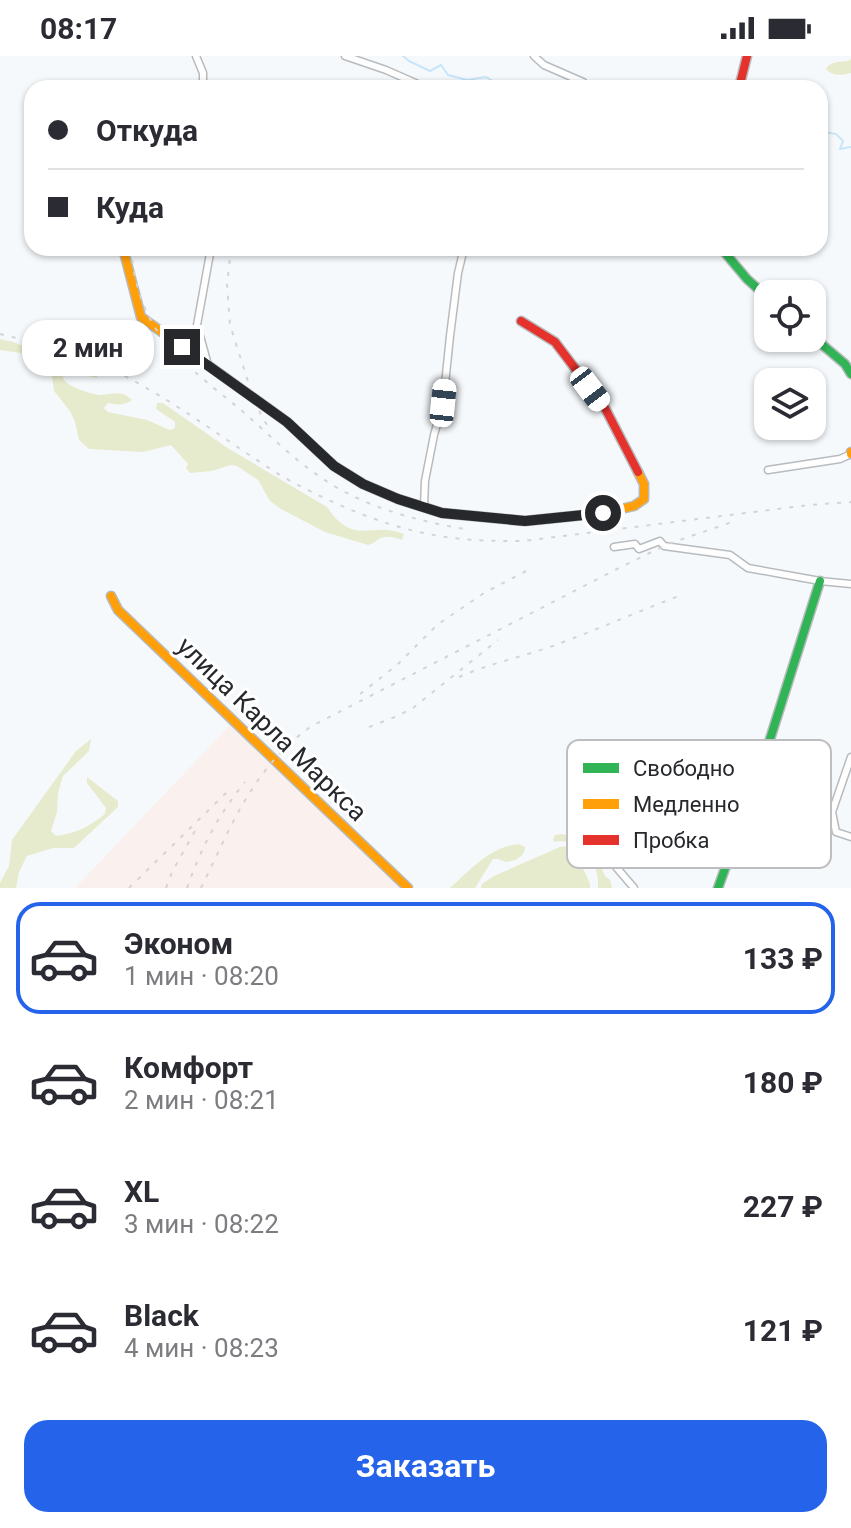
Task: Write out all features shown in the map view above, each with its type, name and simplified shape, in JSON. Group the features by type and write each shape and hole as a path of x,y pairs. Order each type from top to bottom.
{"street":[{"path":"196,56 203,80"},
{"path":"345,56 409,80"},
{"path":"534,56 544,65 578,80"},
{"path":"741,80 747,56"},
{"path":"125,256 141,317 287,422 349,476 398,499 442,513 525,521 603,513 634,506 644,499 644,484 605,408 555,342 521,321"},
{"path":"208,365 197,325 210,256"},
{"path":"424,507 427,470 443,403 462,256"},
{"path":"728,256 754,285"},
{"path":"826,348 845,364 851,374"},
{"path":"768,470 840,459 851,453"},
{"path":"614,547 635,544 639,549 660,541 664,546 730,555 748,568 851,584"},
{"path":"770,740 820,581"},
{"name":"улица Карла Маркса","path":"111,596 118,610 408,888"},
{"path":"851,757 832,812 836,832 851,837"},
{"path":"617,868 634,888"},
{"path":"718,888 725,868"}],"shaded area":[{"path":"230,725 271,765 401,888 75,888"}],"green space":[{"path":"851,59 851,73 841,75 826,69 833,63"},
{"path":"0,339 96,367 99,372 97,378 68,371 63,379 71,386 93,394 124,395 132,400 120,404 108,403 104,408 108,412 147,420 170,430 175,428 175,422 156,409 157,403 163,403 226,447 327,507 346,527 364,531 392,531 404,534 402,540 383,537 368,545 325,532 270,501 258,480 237,466 190,473 186,468 188,464 171,445 143,452 89,449 79,440 70,411 54,391 45,361 0,350"},
{"path":"91,739 89,751 63,776 51,831 56,836 70,833 88,826 105,814 106,808 87,783 87,777 118,801 118,807 74,848 53,848 27,856 16,888 0,888 9,866 12,840 76,751"},
{"path":"555,835 567,835 567,842 554,842"},
{"path":"519,844 525,847 521,856 506,862 493,859 475,888 450,888 490,854"},
{"path":"567,846 567,868 583,868 590,888 481,888 494,876"},
{"path":"601,868 612,888 598,888 596,869"}],"waterway":[{"path":"403,56 430,71 441,65 448,75 467,80"},
{"path":"467,80 486,77 491,80"},
{"path":"828,133 836,134 843,141 840,149 851,147"}],"railway":[{"path":"132,256 142,300 164,341 291,455 332,485 375,506 404,516 464,529"},
{"path":"230,256 227,285 230,325 253,397 269,428"},
{"path":"0,334 63,350 110,369 161,396 303,488 366,516 431,535 523,541 851,502"},
{"path":"201,888 245,800 272,762 310,727 668,544 732,522"},
{"path":"360,694 397,665 437,625 484,593 526,571"},
{"path":"459,677 558,644 684,594"},
{"path":"369,727 413,708 498,640"},
{"path":"187,888 211,832 245,782"},
{"path":"129,888 226,793"},
{"path":"166,888 195,831"}],"traffic: fast":[{"path":"728,256 754,285"},
{"path":"826,348 845,364 851,374"},
{"path":"770,740 820,581"},
{"path":"718,888 725,868"}],"traffic: slow":[{"path":"125,256 141,317 287,422 334,466 363,484 398,499 442,513 525,521 603,513 634,506 644,499 644,484 638,472"},
{"path":"111,596 118,610 408,888"}],"traffic: jam":[{"path":"741,80 747,56"},
{"path":"521,321 555,342 605,408 638,472"}],"route":[{"path":"182,347 287,422 334,466 363,484 398,499 442,513 525,521 603,513"}]}
